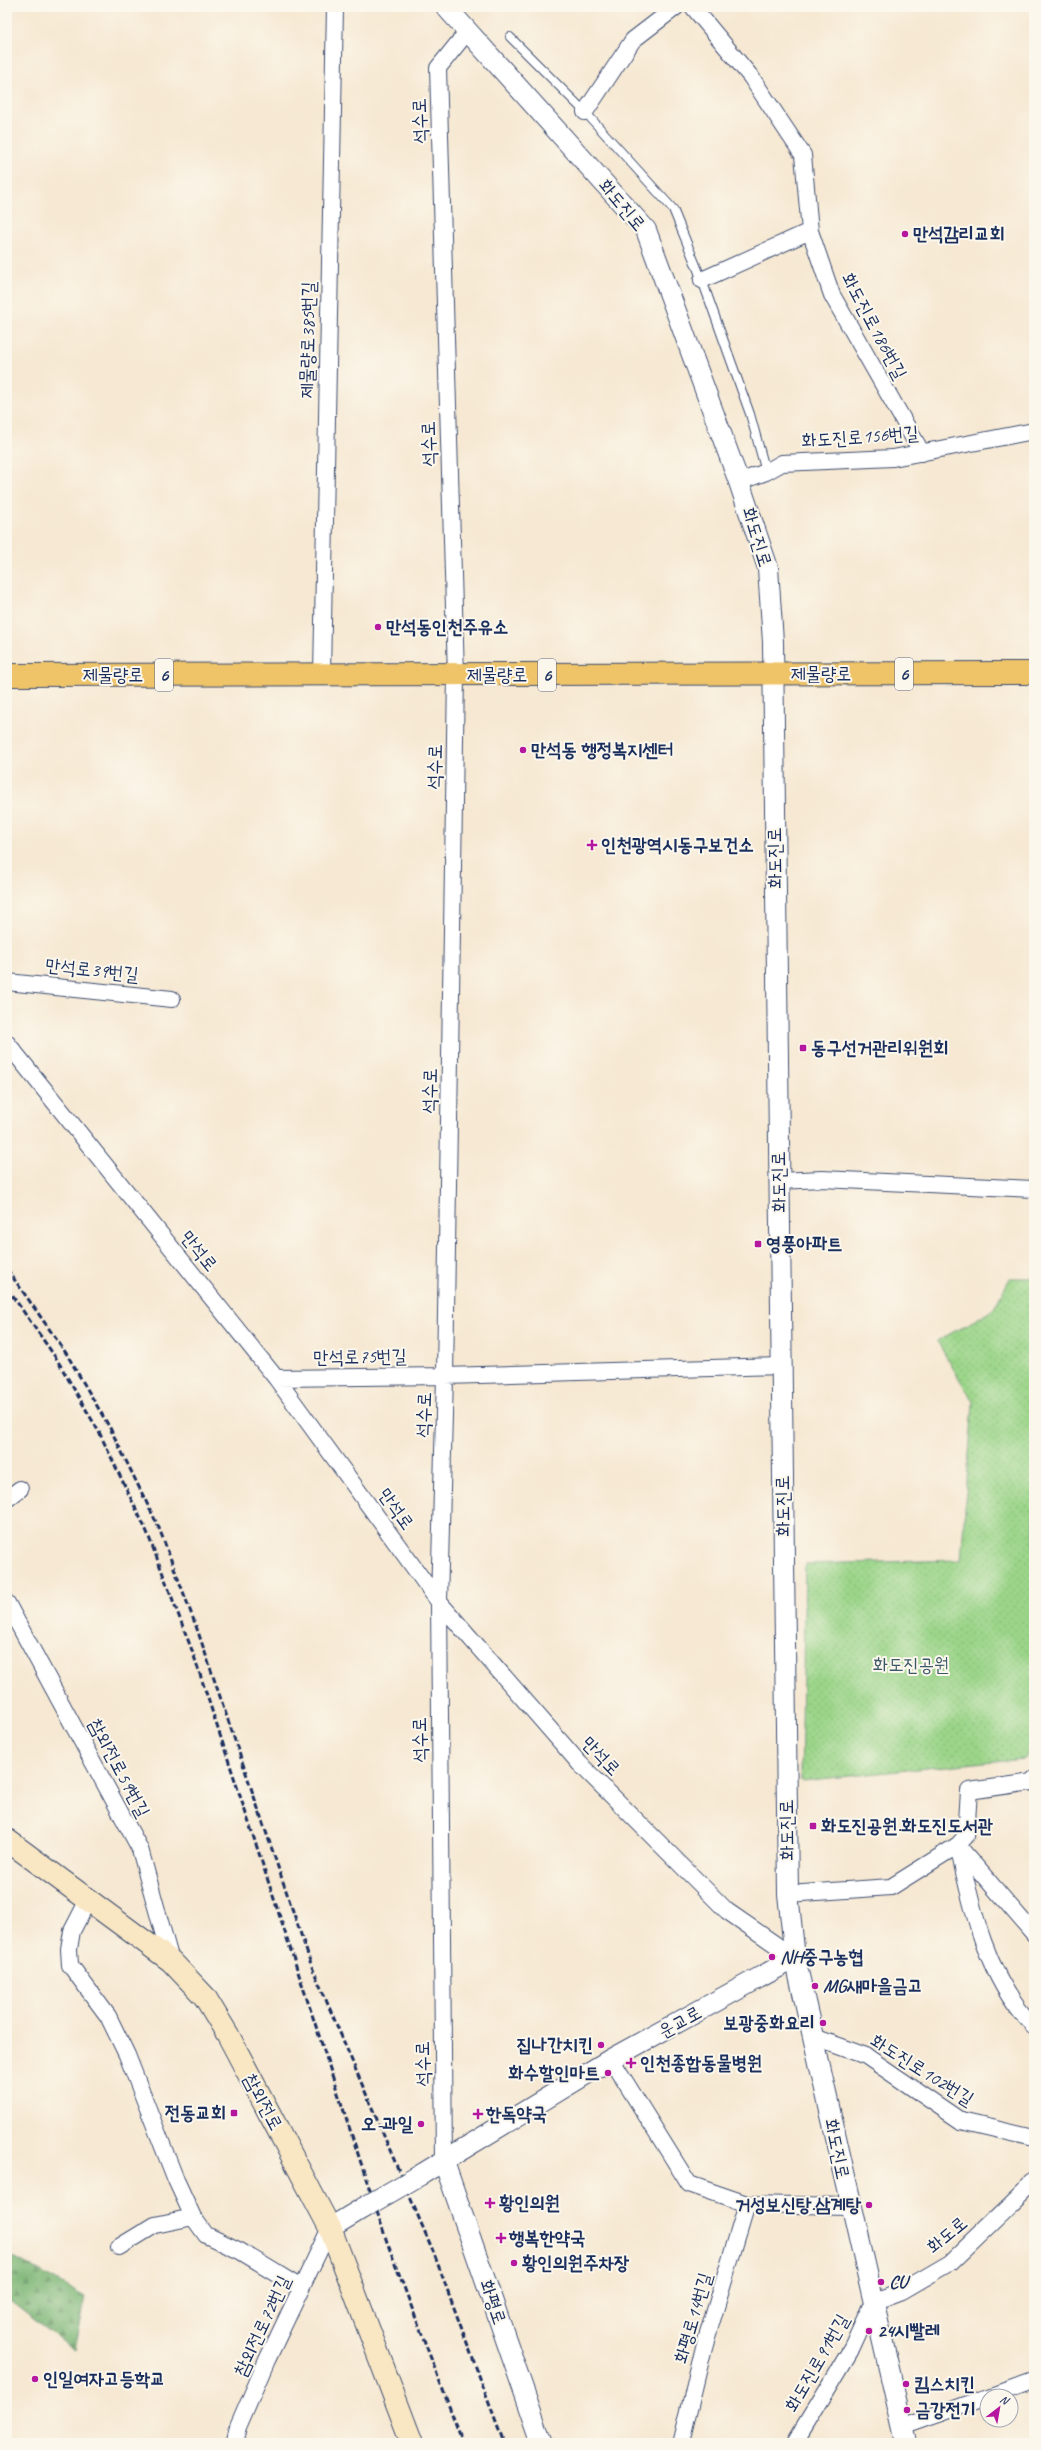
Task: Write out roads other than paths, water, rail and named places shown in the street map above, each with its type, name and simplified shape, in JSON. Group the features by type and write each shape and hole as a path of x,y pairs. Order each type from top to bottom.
{"main road":[{"name":"제물량로","path":"7,675 1034,673"},
{"name":"참외전로","path":"7,1840 171,1961 205,1997 228,2035 330,2228 412,2443"}],"street":[{"name":"제물량로385번길","path":"322,674 334,7"},
{"name":"화도진로","path":"446,7 646,230 739,482 768,568 773,674 788,1894 795,1958 850,2206 874,2302 904,2435"},
{"path":"585,112 633,40 676,7"},
{"name":"화도진로186번길","path":"693,7 751,76 803,155 810,231 832,295 922,453"},
{"name":"석수로","path":"444,2162 439,1602 445,1376 456,675 438,68 467,32"},
{"path":"702,280 810,231"},
{"name":"화도진로156번길","path":"739,482 766,472 782,463 893,458 1034,431"},
{"name":"만석로39번길","path":"7,982 172,999"},
{"name":"만석로","path":"7,1043 276,1378 439,1602 580,1764 727,1911 795,1958"},
{"path":"779,1181 822,1179 1034,1190"},
{"name":"만석로75번길","path":"276,1378 445,1376 781,1366"},
{"path":"7,1499 20,1489"},
{"name":"참외전로59번길","path":"7,1603 140,1849 171,1961"},
{"path":"788,1894 891,1887 958,1845 966,1836 969,1791 1032,1782 1034,1779"},
{"path":"958,1845 1034,1934"},
{"path":"958,1845 968,1890 990,1958 1009,1996 1034,2027"},
{"path":"88,1900 72,1931 69,1949 70,1965 108,2016 127,2056 176,2180 193,2218 206,2235 240,2251 301,2288"},
{"name":"운교로","path":"330,2228 444,2162 611,2059 795,1958"},
{"name":"화도진로102번길","path":"813,2037 866,2056 961,2121 1034,2138"},
{"path":"611,2059 689,2184 747,2204 850,2206"},
{"name":"화평로","path":"444,2162 542,2443"},
{"name":"화도로","path":"874,2302 902,2291 950,2263 1034,2182"},
{"name":"화평로14번길","path":"681,2443 704,2347 747,2204"},
{"path":"119,2247 155,2225 193,2218"},
{"name":"참외전로72번길","path":"234,2443 238,2427 330,2228"},
{"name":"화도진로91번길","path":"795,2443 852,2348 874,2302"},
{"path":"1012,2388 1034,2380"},
{"path":"904,2435 979,2401"}],"lane":[{"path":"510,37 585,112 673,209 702,280 750,414 766,472"}],"railway":[{"path":"7,1269 66,1353 110,1428 159,1528 196,1626 312,1967 433,2251 504,2443"},
{"path":"7,1288 56,1358 99,1432 147,1532 193,1653 387,2242 463,2443"}],"place":[{"name":"만석감리교회","path":"905,234"},
{"name":"만석동인천주유소","path":"378,627"},
{"name":"만석동 행정복지센터","path":"523,750"},
{"name":"인천광역시동구보건소","path":"592,845"},
{"name":"동구선거관리위원회","path":"803,1048"},
{"name":"영풍아파트","path":"758,1244"},
{"name":"화도진공원.화도진도서관","path":"813,1826"},
{"name":"NH중구농협","path":"772,1957"},
{"name":"MG새마을금고","path":"815,1986"},
{"name":"보광중화요리","path":"823,2023"},
{"name":"집나간치킨","path":"601,2045"},
{"name":"인천종합동물병원","path":"631,2063"},
{"name":"화수할인마트","path":"608,2073"},
{"name":"전동교회","path":"234,2113"},
{"name":"한독약국","path":"478,2114"},
{"name":"오-과일","path":"421,2124"},
{"name":"황인의원","path":"490,2203"},
{"name":"거성보신탕.삼계탕","path":"869,2205"},
{"name":"행복한약국","path":"501,2238"},
{"name":"황인의원주차장","path":"514,2263"},
{"name":"CU","path":"881,2282"},
{"name":"24시빨레","path":"869,2331"},
{"name":"인일여자고등학교","path":"35,2379"},
{"name":"킴스치킨","path":"906,2384"},
{"name":"금강전기","path":"907,2410"}],"park label":[{"name":"화도진공원","path":"911,1665"}]}
